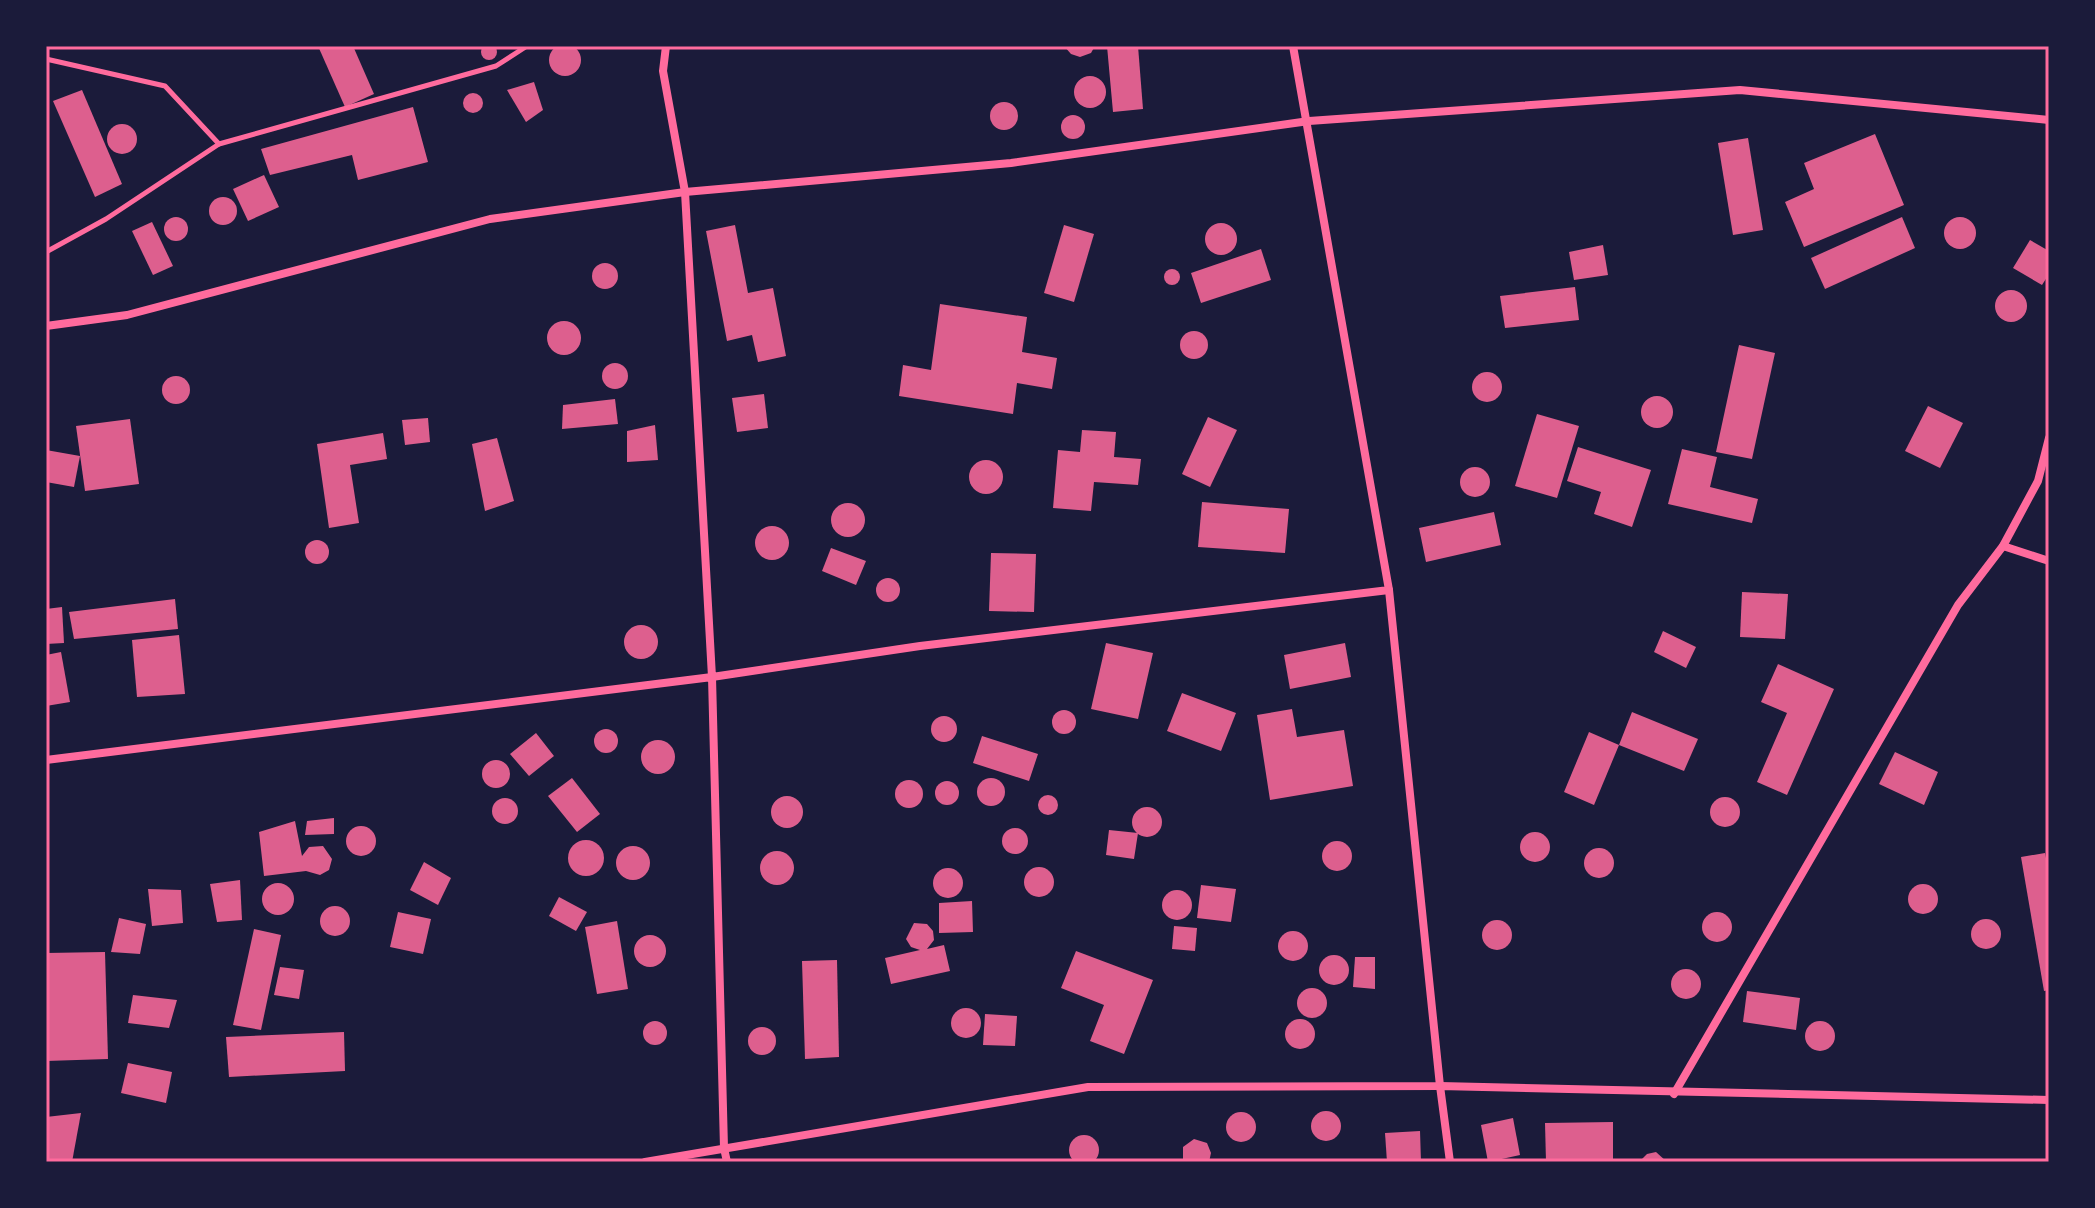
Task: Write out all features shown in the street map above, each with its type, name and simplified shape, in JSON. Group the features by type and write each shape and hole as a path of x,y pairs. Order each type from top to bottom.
{"street":[{"path":"666,46 663,71 685,192 712,677 724,1148 727,1162"},
{"path":"1293,46 1309,121 1389,590 1450,1162"},
{"path":"46,326 127,315 490,219 685,192 1011,163 1309,121 1740,90 2049,120"},
{"path":"1674,1094 1958,605 2003,546 2038,481 2049,438"},
{"path":"2003,546 2049,561"},
{"path":"46,760 712,677 920,646 1389,590"},
{"path":"645,1162 1088,1087 1440,1086 1674,1094 2049,1100"}],"path":[{"path":"46,252 106,219 219,144 496,66 527,46"},
{"path":"46,59 165,86 219,144"}],"building":[{"path":"486,44 492,44 497,52 495,58 486,60 481,55 481,49"},
{"path":"565,44 576,49 581,60 576,71 565,76 554,71 549,60 554,49"},
{"path":"318,46 353,46 374,94 345,107"},
{"path":"1064,46 1095,46 1091,53 1080,57 1071,54"},
{"path":"1107,46 1138,46 1143,109 1113,112"},
{"path":"1090,76 1101,81 1106,92 1101,103 1090,108 1079,103 1074,92 1079,81"},
{"path":"534,82 543,110 526,122 507,90"},
{"path":"82,90 122,184 95,197 53,101"},
{"path":"473,93 480,96 483,103 480,110 473,113 466,110 463,103 466,96"},
{"path":"1004,102 1014,106 1018,116 1014,126 1004,130 994,126 990,116 994,106"},
{"path":"413,107 428,162 358,180 352,155 270,175 261,149"},
{"path":"1073,115 1082,118 1085,127 1082,136 1073,139 1064,136 1061,127 1064,118"},
{"path":"122,124 133,128 137,139 133,150 122,154 111,150 107,139 111,128"},
{"path":"1875,134 1904,205 1804,247 1785,202 1814,189 1804,163"},
{"path":"1748,138 1763,230 1733,235 1718,143"},
{"path":"264,175 279,207 248,221 233,189"},
{"path":"223,197 233,201 237,211 233,221 223,225 213,221 209,211 213,201"},
{"path":"176,217 187,224 188,229 181,240 176,241 165,234 164,229 171,218"},
{"path":"1902,217 1915,248 1825,289 1811,258"},
{"path":"1960,217 1971,222 1976,233 1971,244 1960,249 1949,244 1944,233 1949,222"},
{"path":"152,222 173,266 153,275 132,231"},
{"path":"1221,223 1232,228 1237,239 1232,250 1221,255 1210,250 1205,239 1210,228"},
{"path":"735,225 748,293 773,288 786,356 758,362 752,335 727,341 706,231"},
{"path":"1064,225 1094,234 1074,302 1044,293"},
{"path":"2030,240 2049,251 2049,274 2042,285 2013,268"},
{"path":"1603,245 1608,275 1574,280 1569,252"},
{"path":"1261,249 1271,280 1201,303 1191,273"},
{"path":"605,263 614,267 618,276 614,285 605,289 596,285 592,276 596,267"},
{"path":"1169,269 1175,269 1180,277 1178,283 1169,285 1164,280 1164,274"},
{"path":"1575,287 1579,320 1505,328 1500,296"},
{"path":"2011,290 2022,295 2027,306 2022,317 2011,322 2000,317 1995,306 2000,295"},
{"path":"940,304 1027,317 1022,352 1057,358 1052,389 1017,383 1013,414 899,396 903,365 931,370"},
{"path":"564,321 576,326 581,338 576,350 564,355 552,350 547,338 552,326"},
{"path":"1194,331 1204,335 1208,345 1204,355 1194,359 1184,355 1180,345 1184,335"},
{"path":"1739,345 1775,353 1752,459 1716,452"},
{"path":"615,363 624,367 628,376 624,385 615,389 606,385 602,376 606,367"},
{"path":"1487,372 1498,376 1502,387 1498,398 1487,402 1476,398 1472,387 1476,376"},
{"path":"176,376 186,380 190,390 186,400 176,404 166,400 162,390 166,380"},
{"path":"764,394 768,428 737,432 732,398"},
{"path":"1657,396 1668,401 1673,412 1668,423 1657,428 1646,423 1641,412 1646,401"},
{"path":"615,399 618,424 562,429 563,405"},
{"path":"1928,406 1963,423 1940,468 1905,451"},
{"path":"1537,414 1579,426 1557,498 1515,486"},
{"path":"1208,417 1237,430 1210,487 1182,474"},
{"path":"428,418 430,442 405,445 402,420"},
{"path":"130,419 139,484 85,491 76,426"},
{"path":"655,425 658,460 627,462 627,431"},
{"path":"1082,430 1116,432 1114,457 1141,459 1138,485 1094,482 1091,511 1053,508 1058,450 1080,452"},
{"path":"383,433 387,459 350,465 359,523 329,528 317,444"},
{"path":"497,438 514,501 485,511 472,444"},
{"path":"1578,447 1651,470 1632,527 1594,514 1601,492 1567,481"},
{"path":"1682,449 1717,457 1710,487 1758,499 1752,523 1668,504"},
{"path":"46,450 80,456 74,487 46,482"},
{"path":"986,460 998,465 1003,477 998,489 986,494 974,489 969,477 974,465"},
{"path":"1475,467 1486,471 1490,482 1486,493 1475,497 1464,493 1460,482 1464,471"},
{"path":"1202,502 1289,509 1285,553 1198,547"},
{"path":"848,503 860,508 865,520 860,532 848,537 836,532 831,520 836,508"},
{"path":"1494,512 1501,545 1426,562 1419,528"},
{"path":"772,526 784,531 789,543 784,555 772,560 760,555 755,543 760,531"},
{"path":"317,540 326,543 329,552 326,561 317,564 308,561 305,552 308,543"},
{"path":"831,548 866,561 856,585 822,571"},
{"path":"991,553 1036,554 1034,612 989,611"},
{"path":"888,578 897,581 900,590 897,599 888,602 879,599 876,590 879,581"},
{"path":"1742,592 1788,594 1785,639 1740,637"},
{"path":"175,599 178,629 74,639 69,612"},
{"path":"62,607 64,643 46,644 46,609"},
{"path":"641,625 653,630 658,642 653,654 641,659 629,654 624,642 629,630"},
{"path":"1663,631 1696,647 1686,668 1654,652"},
{"path":"179,635 185,694 137,697 132,640"},
{"path":"1106,643 1153,653 1138,719 1091,709"},
{"path":"1345,643 1351,677 1290,689 1284,655"},
{"path":"61,652 70,702 46,706 46,655"},
{"path":"1778,664 1834,689 1787,795 1757,782 1787,713 1761,702"},
{"path":"1182,693 1236,713 1221,751 1167,731"},
{"path":"1292,709 1297,737 1344,730 1353,786 1270,800 1257,715"},
{"path":"1064,710 1072,714 1076,722 1072,730 1064,734 1056,730 1052,722 1056,714"},
{"path":"1632,712 1698,739 1684,771 1619,745"},
{"path":"944,716 953,720 957,729 953,738 944,742 935,738 931,729 935,720"},
{"path":"606,729 617,736 618,741 611,752 606,753 595,746 594,741 601,730"},
{"path":"1589,732 1619,745 1594,805 1564,792"},
{"path":"536,733 554,756 529,776 510,754"},
{"path":"982,736 1038,754 1029,781 973,763"},
{"path":"658,740 670,745 675,757 670,769 658,774 646,769 641,757 646,745"},
{"path":"1895,752 1938,772 1924,805 1879,784"},
{"path":"496,760 506,764 510,774 506,784 496,788 486,784 482,774 486,764"},
{"path":"572,778 600,814 577,832 548,796"},
{"path":"991,778 1001,782 1005,792 1001,802 991,806 981,802 977,792 981,782"},
{"path":"909,780 919,784 923,794 919,804 909,808 899,804 895,794 899,784"},
{"path":"947,781 956,784 959,793 956,802 947,805 938,802 935,793 938,784"},
{"path":"1048,795 1055,798 1058,805 1055,812 1048,815 1041,812 1038,805 1041,798"},
{"path":"787,796 799,800 803,812 799,824 787,828 775,824 771,812 775,800"},
{"path":"1725,797 1736,801 1740,812 1736,823 1725,827 1714,823 1710,812 1714,801"},
{"path":"505,798 514,802 518,811 514,820 505,824 496,820 492,811 496,802"},
{"path":"1147,807 1158,811 1162,822 1158,833 1147,837 1136,833 1132,822 1136,811"},
{"path":"334,818 334,834 305,835 307,821"},
{"path":"295,821 302,856 309,847 323,846 332,859 329,870 320,875 306,871 264,876 259,832"},
{"path":"361,826 372,830 376,841 372,852 361,856 350,852 346,841 350,830"},
{"path":"1015,828 1024,832 1028,841 1024,850 1015,854 1006,850 1002,841 1006,832"},
{"path":"1109,830 1138,833 1134,859 1106,855"},
{"path":"1535,832 1546,836 1550,847 1546,858 1535,862 1524,858 1520,847 1524,836"},
{"path":"586,840 599,845 604,858 599,871 586,876 573,871 568,858 573,845"},
{"path":"1337,841 1348,845 1352,856 1348,867 1337,871 1326,867 1322,856 1326,845"},
{"path":"633,846 645,851 650,863 645,875 633,880 621,875 616,863 621,851"},
{"path":"1599,848 1610,852 1614,863 1610,874 1599,878 1588,874 1584,863 1588,852"},
{"path":"777,851 789,856 794,868 789,880 777,885 765,880 760,868 765,856"},
{"path":"2045,853 2049,875 2049,990 2044,991 2021,857"},
{"path":"424,862 451,878 438,905 410,890"},
{"path":"1039,867 1050,871 1054,882 1050,893 1039,897 1028,893 1024,882 1028,871"},
{"path":"948,868 959,872 963,883 959,894 948,898 937,894 933,883 937,872"},
{"path":"240,880 242,920 217,922 210,884"},
{"path":"278,883 289,888 294,899 289,910 278,915 267,910 262,899 267,888"},
{"path":"1923,884 1934,888 1938,899 1934,910 1923,914 1912,910 1908,899 1912,888"},
{"path":"1201,885 1236,889 1231,922 1197,918"},
{"path":"148,889 181,890 183,923 152,926"},
{"path":"1177,890 1188,894 1192,905 1188,916 1177,920 1166,916 1162,905 1166,894"},
{"path":"559,897 587,912 576,931 549,916"},
{"path":"972,901 973,932 939,933 939,903"},
{"path":"335,906 341,907 349,915 349,927 341,935 335,936 329,935 321,927 320,921 321,915 329,907"},
{"path":"398,912 431,919 423,954 390,947"},
{"path":"1717,912 1728,916 1732,927 1728,938 1717,942 1706,938 1702,927 1706,916"},
{"path":"119,918 146,924 140,954 111,952"},
{"path":"1986,919 1997,923 2001,934 1997,945 1986,949 1975,945 1971,934 1975,923"},
{"path":"1497,920 1508,924 1512,935 1508,946 1497,950 1486,946 1482,935 1486,924"},
{"path":"617,921 628,989 597,994 585,927"},
{"path":"914,923 927,924 933,931 934,940 927,949 944,945 950,971 891,984 885,958 920,950 911,947 906,939"},
{"path":"1174,926 1197,928 1195,951 1172,949"},
{"path":"254,929 281,935 261,1030 233,1025"},
{"path":"1293,931 1304,935 1308,946 1304,957 1293,961 1282,957 1278,946 1282,935"},
{"path":"650,935 661,940 666,951 661,962 650,967 639,962 634,951 639,940"},
{"path":"1076,951 1153,980 1124,1054 1090,1041 1104,1005 1061,988"},
{"path":"105,952 108,1059 46,1061 46,953"},
{"path":"1334,955 1345,959 1349,970 1345,981 1334,985 1323,981 1319,970 1323,959"},
{"path":"1355,957 1375,957 1375,989 1353,987"},
{"path":"837,960 839,1057 805,1059 802,961"},
{"path":"280,967 304,970 299,999 274,995"},
{"path":"1686,969 1697,973 1701,984 1697,995 1686,999 1675,995 1671,984 1675,973"},
{"path":"1312,988 1323,992 1327,1003 1323,1014 1312,1018 1301,1014 1297,1003 1301,992"},
{"path":"1747,991 1800,998 1796,1030 1743,1022"},
{"path":"133,995 177,1000 169,1028 128,1023"},
{"path":"966,1008 977,1012 981,1023 977,1034 966,1038 955,1034 951,1023 955,1012"},
{"path":"985,1014 1017,1016 1015,1046 983,1045"},
{"path":"1300,1019 1311,1023 1315,1034 1311,1045 1300,1049 1289,1045 1285,1034 1289,1023"},
{"path":"655,1021 664,1024 667,1033 664,1042 655,1045 646,1042 643,1033 646,1024"},
{"path":"1820,1021 1831,1025 1835,1036 1831,1047 1820,1051 1809,1047 1805,1036 1809,1025"},
{"path":"762,1027 772,1031 776,1041 772,1051 762,1055 752,1051 748,1041 752,1031"},
{"path":"344,1032 345,1071 229,1077 226,1037"},
{"path":"128,1063 172,1072 166,1103 121,1093"},
{"path":"1326,1111 1337,1115 1341,1126 1337,1137 1326,1141 1315,1137 1311,1126 1315,1115"},
{"path":"1241,1112 1252,1116 1256,1127 1252,1138 1241,1142 1230,1138 1226,1127 1230,1116"},
{"path":"81,1113 72,1162 46,1162 46,1117"},
{"path":"1513,1118 1520,1155 1488,1162 1481,1125"},
{"path":"1613,1122 1613,1162 1546,1162 1545,1123"},
{"path":"1420,1131 1421,1162 1387,1162 1385,1133"},
{"path":"1084,1135 1094,1140 1099,1150 1094,1160 1084,1165 1074,1160 1069,1150 1074,1140"},
{"path":"1194,1139 1207,1143 1211,1153 1209,1162 1183,1162 1183,1147"},
{"path":"1656,1152 1667,1162 1639,1162 1647,1154"}]}
